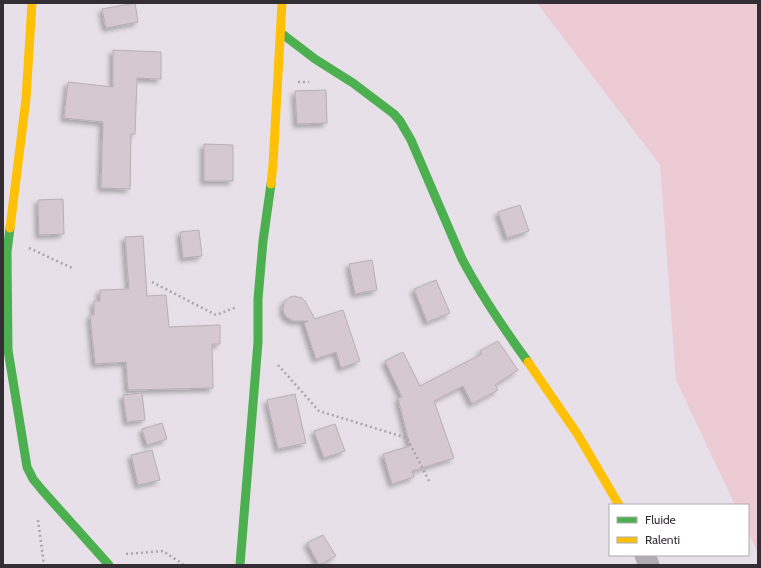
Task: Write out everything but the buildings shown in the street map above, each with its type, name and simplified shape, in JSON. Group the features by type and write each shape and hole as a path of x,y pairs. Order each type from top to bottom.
{"street":[{"path":"32,3 26,99 7,252 8,350 10,366 27,467 33,479 42,490 109,565"},
{"path":"240,565 258,342 258,299 263,241 273,165 282,3"},
{"path":"281,33 315,59 371,96 394,114 400,121 411,140 462,259 472,278 495,316 578,435 618,504"}],"path":[{"path":"8,238 72,268"},
{"path":"152,282 216,315 258,299"},
{"path":"258,342 319,411 408,438 429,481"},
{"path":"38,518 44,565"},
{"path":"101,556 163,551 184,565"}],"shaded area":[{"path":"537,3 758,3 758,553 749,534 749,504 735,504 676,380 660,165"}],"traffic: fast":[{"path":"281,33 315,59 353,83 394,114 400,121 411,140 462,259 493,312 528,362"},
{"path":"240,565 258,342 258,299 263,241 271,184"},
{"path":"10,228 7,252 8,350 27,467 33,479 42,490 109,565"}],"traffic: slow":[{"path":"10,228 26,99 32,3"},
{"path":"271,184 282,3"},
{"path":"528,362 578,435 618,504"}]}
